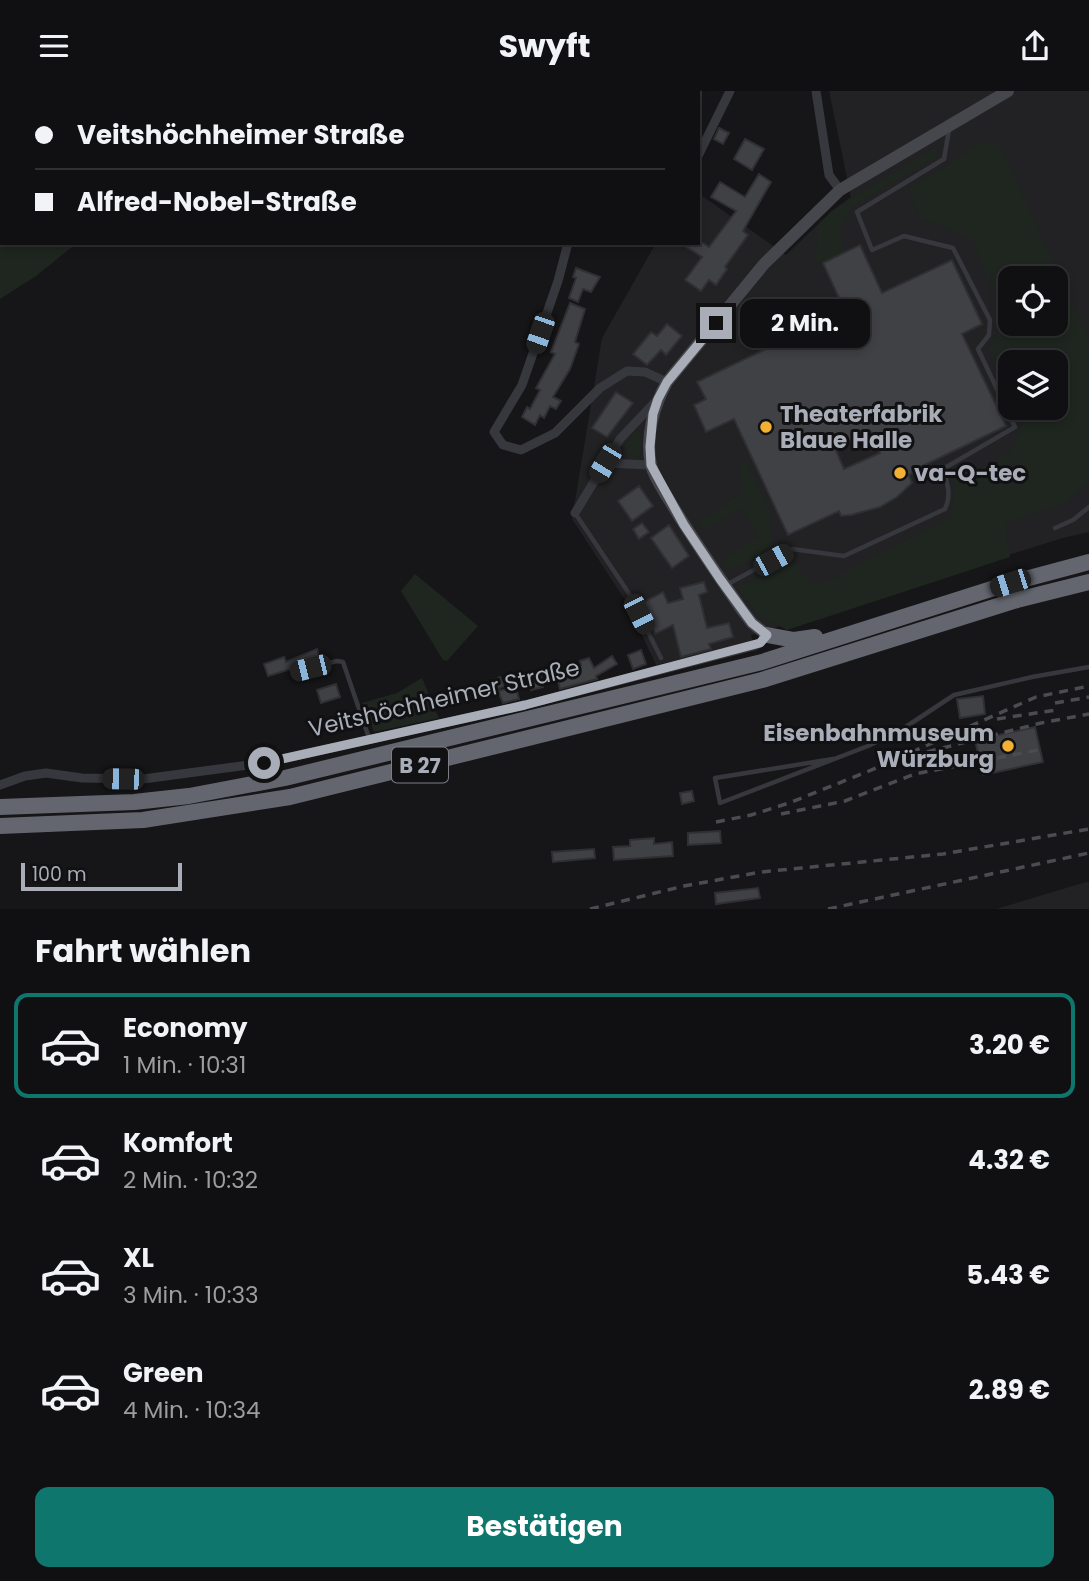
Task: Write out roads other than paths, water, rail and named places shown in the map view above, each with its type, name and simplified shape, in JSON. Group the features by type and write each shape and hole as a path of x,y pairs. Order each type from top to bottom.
{"highway":[{"name":"Veitshöchheimer Straße","path":"0,807 148,801 285,778 728,671 1010,583 1089,562"},
{"name":"B 27","path":"0,826 143,820 290,797 762,680 1017,600 1089,582"},
{"path":"767,635 794,640 809,639 845,627 857,632"}],"street":[{"path":"700,152 730,91"},
{"path":"816,91 829,175 840,190"},
{"path":"767,635 752,623 684,525 651,465 653,414 658,399 667,382 764,264 840,190 1008,91"},
{"path":"567,245 558,281 522,384 494,432 503,445 521,450 555,433 600,388 627,371 645,372 667,382"},
{"path":"575,513 620,439 658,399"},
{"path":"605,463 651,465"},
{"name":"Veitshöchheimer Straße","path":"0,785 25,776 46,773 82,778 143,779 264,763 525,705 754,646 767,635"}],"lane":[{"path":"725,585 792,549 844,556 945,509 949,489 943,469 1015,427 978,349 989,335 990,320 953,248 904,236 872,250 857,212 944,159 950,125"},
{"path":"1055,528 1073,520 1089,507"},
{"path":"575,513 628,593 662,658"},
{"path":"295,672 342,662 370,739"},
{"path":"833,759 715,778 720,803 773,784 833,759 901,730 954,695 1089,667"}],"railway":[{"path":"716,822 789,803 869,771 1036,697 1089,686"},
{"path":"1055,703 1089,697"},
{"path":"997,719 1056,710"},
{"path":"927,752 1041,723 1089,714"},
{"path":"781,814 845,801 915,774 1038,750"},
{"path":"590,909 684,886 761,872 943,854 1089,829"},
{"path":"828,909 1089,853"}],"place":[{"name":"Theaterfabrik Blaue Halle","path":"766,427"},
{"name":"va-Q-tec","path":"900,473"},
{"name":"Eisenbahnmuseum Würzburg","path":"1008,746"}]}
